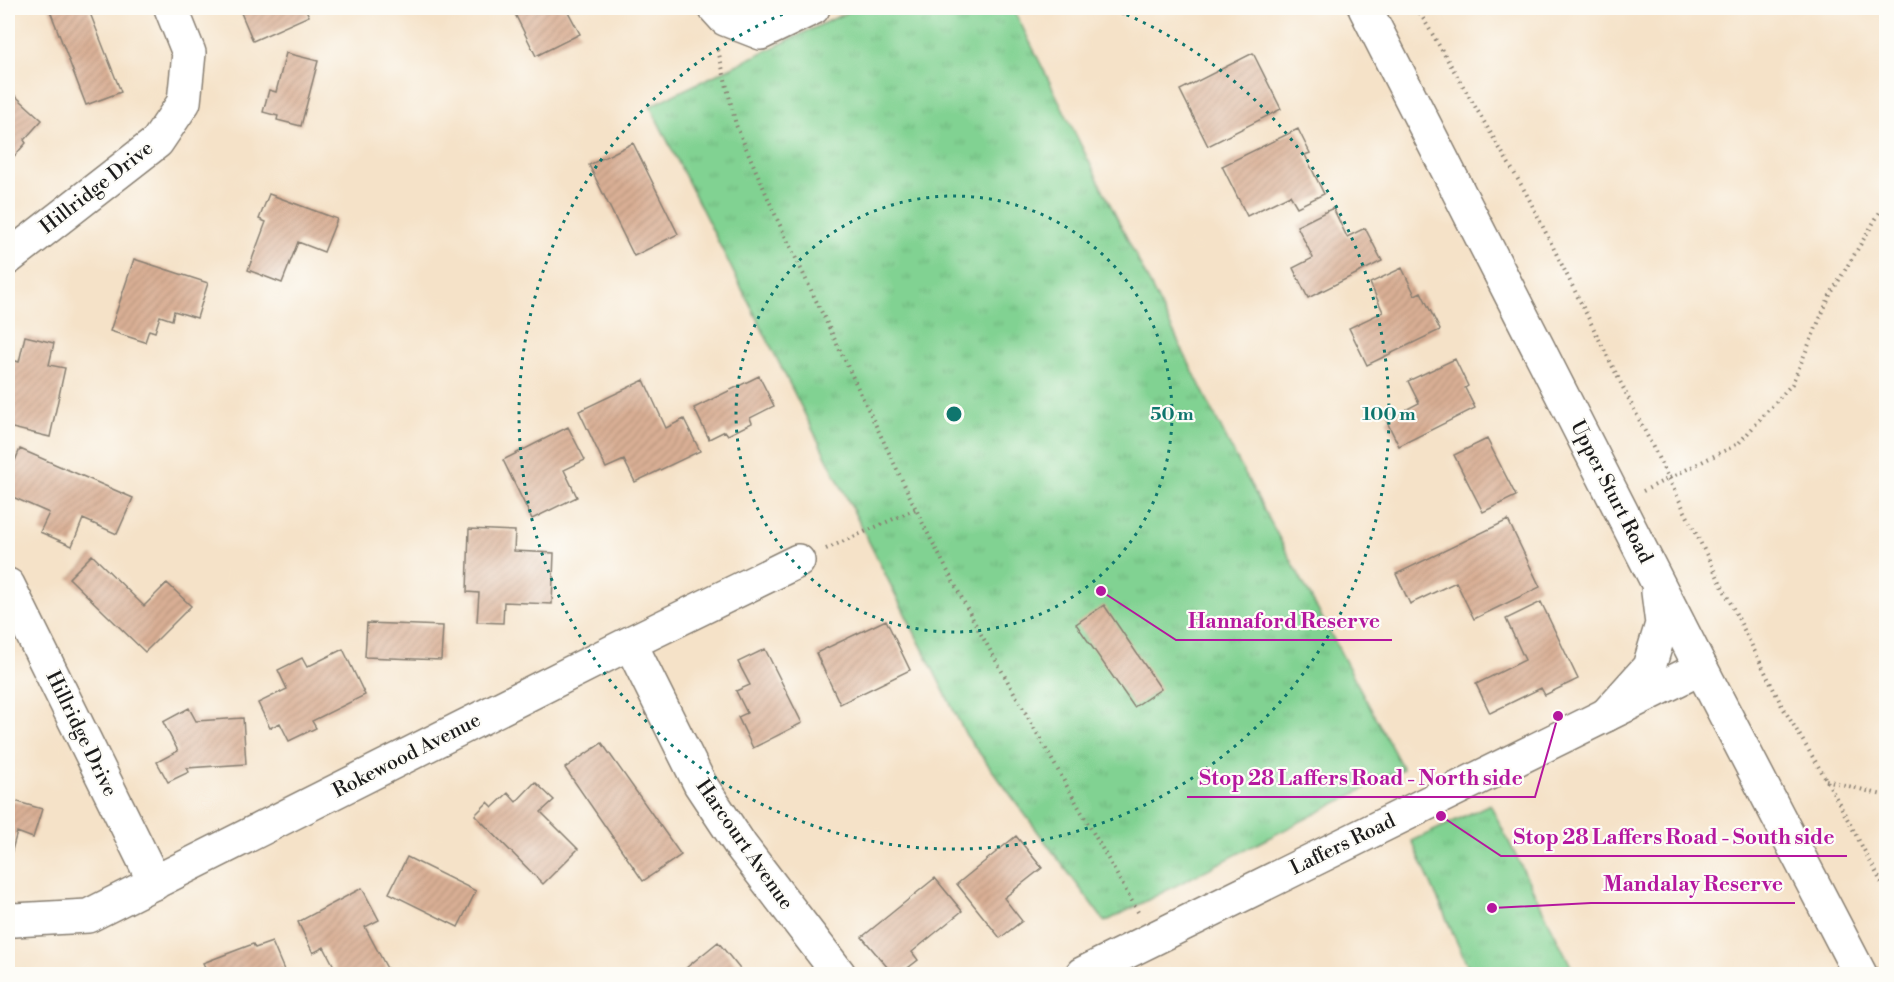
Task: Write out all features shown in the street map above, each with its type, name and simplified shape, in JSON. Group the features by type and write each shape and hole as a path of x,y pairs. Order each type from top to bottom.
{"street":[{"name":"Hillridge Drive","path":"8,258 157,142 184,102 189,53 171,8"},
{"path":"720,13 761,33 813,8"},
{"name":"Upper Sturt Road","path":"1365,8 1860,975"},
{"name":"Rokewood Avenue","path":"8,918 14,920 88,916 798,561"},
{"path":"1606,715 1649,667 1662,624 1657,581"},
{"name":"Hillridge Drive","path":"8,585 155,883"},
{"name":"Harcourt Avenue","path":"630,643 700,784 741,846 839,975"},
{"name":"Laffers Road","path":"1082,975 1137,955 1701,668"}],"path":[{"path":"1417,8 1526,193 1782,706 1826,779 1887,891"},
{"path":"720,13 714,37 736,125 778,220 916,509 977,627 1116,872 1137,955"},
{"path":"1618,504 1738,444 1792,384 1830,295 1887,202"},
{"path":"798,561 916,509"},
{"path":"1826,779 1887,796"}],"green space":[{"path":"856,8 1013,8 1231,448 1403,769 1105,922 966,735 650,106"},
{"path":"1490,804 1575,974 1471,974 1412,841"}],"building":[{"path":"49,8 88,8 121,92 86,105"},
{"path":"239,8 305,8 309,16 253,41"},
{"path":"512,8 566,8 580,34 536,56"},
{"path":"1107,8 1127,8 1123,15"},
{"path":"286,53 318,61 301,126 277,120 278,116 263,112 269,90 276,92"},
{"path":"1253,53 1281,109 1208,146 1180,90"},
{"path":"10,91 42,120 8,163 8,93"},
{"path":"1298,129 1310,153 1305,155 1324,194 1297,207 1290,195 1247,216 1222,166"},
{"path":"633,143 678,234 634,256 589,165"},
{"path":"269,194 337,219 324,252 298,242 282,283 248,270 266,222 259,219"},
{"path":"1333,208 1347,237 1365,228 1382,261 1308,298 1293,268 1313,258 1297,226"},
{"path":"134,259 208,283 197,318 174,311 172,320 160,316 155,332 149,330 145,342 110,331"},
{"path":"1402,268 1415,295 1421,292 1440,330 1367,365 1349,328 1383,312 1370,283"},
{"path":"25,336 54,343 49,365 65,368 50,437 8,427 10,398 8,397 8,382 12,360 19,362"},
{"path":"1455,359 1468,386 1465,388 1475,408 1399,446 1386,420 1419,403 1408,381"},
{"path":"759,376 774,406 750,418 752,423 728,435 725,431 709,439 694,408"},
{"path":"644,380 666,428 684,419 700,451 635,482 624,460 606,468 579,411"},
{"path":"568,427 585,460 564,470 577,497 532,519 503,460"},
{"path":"1487,439 1516,496 1483,512 1454,455"},
{"path":"20,449 133,498 117,534 83,519 72,546 40,532 49,513 8,495 8,477"},
{"path":"1508,520 1540,587 1474,619 1456,582 1410,604 1396,574"},
{"path":"469,529 515,531 514,551 554,553 552,604 504,602 503,623 477,622 479,593 467,592"},
{"path":"92,555 144,606 167,583 191,606 145,652 69,578"},
{"path":"1541,602 1578,679 1545,695 1541,688 1490,713 1476,684 1525,660 1506,619"},
{"path":"1104,605 1161,689 1134,707 1076,624"},
{"path":"886,620 910,670 840,704 816,653"},
{"path":"367,623 443,626 441,660 365,657"},
{"path":"343,649 365,695 312,721 316,728 289,741 280,723 270,728 258,703 287,689 278,670 302,658 307,667"},
{"path":"765,649 802,723 753,748 738,717 747,713 736,691 750,685 738,662"},
{"path":"189,708 196,721 243,718 246,764 187,768 189,772 168,782 157,762 178,751 163,722"},
{"path":"602,743 681,855 643,881 565,768"},
{"path":"535,782 554,800 541,812 578,849 543,884 475,815 488,802 493,807 508,793 516,802"},
{"path":"8,799 42,809 33,838 17,832 11,854 8,853"},
{"path":"1016,836 1042,868 1004,898 1022,921 1000,938 957,884"},
{"path":"407,857 476,891 458,927 389,893"},
{"path":"935,878 962,911 912,952 918,960 900,974 893,974 862,937"},
{"path":"362,888 379,920 365,927 390,974 338,974 324,947 313,953 298,922"},
{"path":"272,942 284,970 272,974 208,974 203,963 253,944 255,948"},
{"path":"718,942 744,974 692,974 686,968"}],"place":[{"name":"Hannaford Reserve","path":"1101,591"},
{"name":"Stop 28 Laffers Road - North side","path":"1558,716"},
{"name":"Stop 28 Laffers Road - South side","path":"1441,816"},
{"name":"Mandalay Reserve","path":"1492,908"}]}
